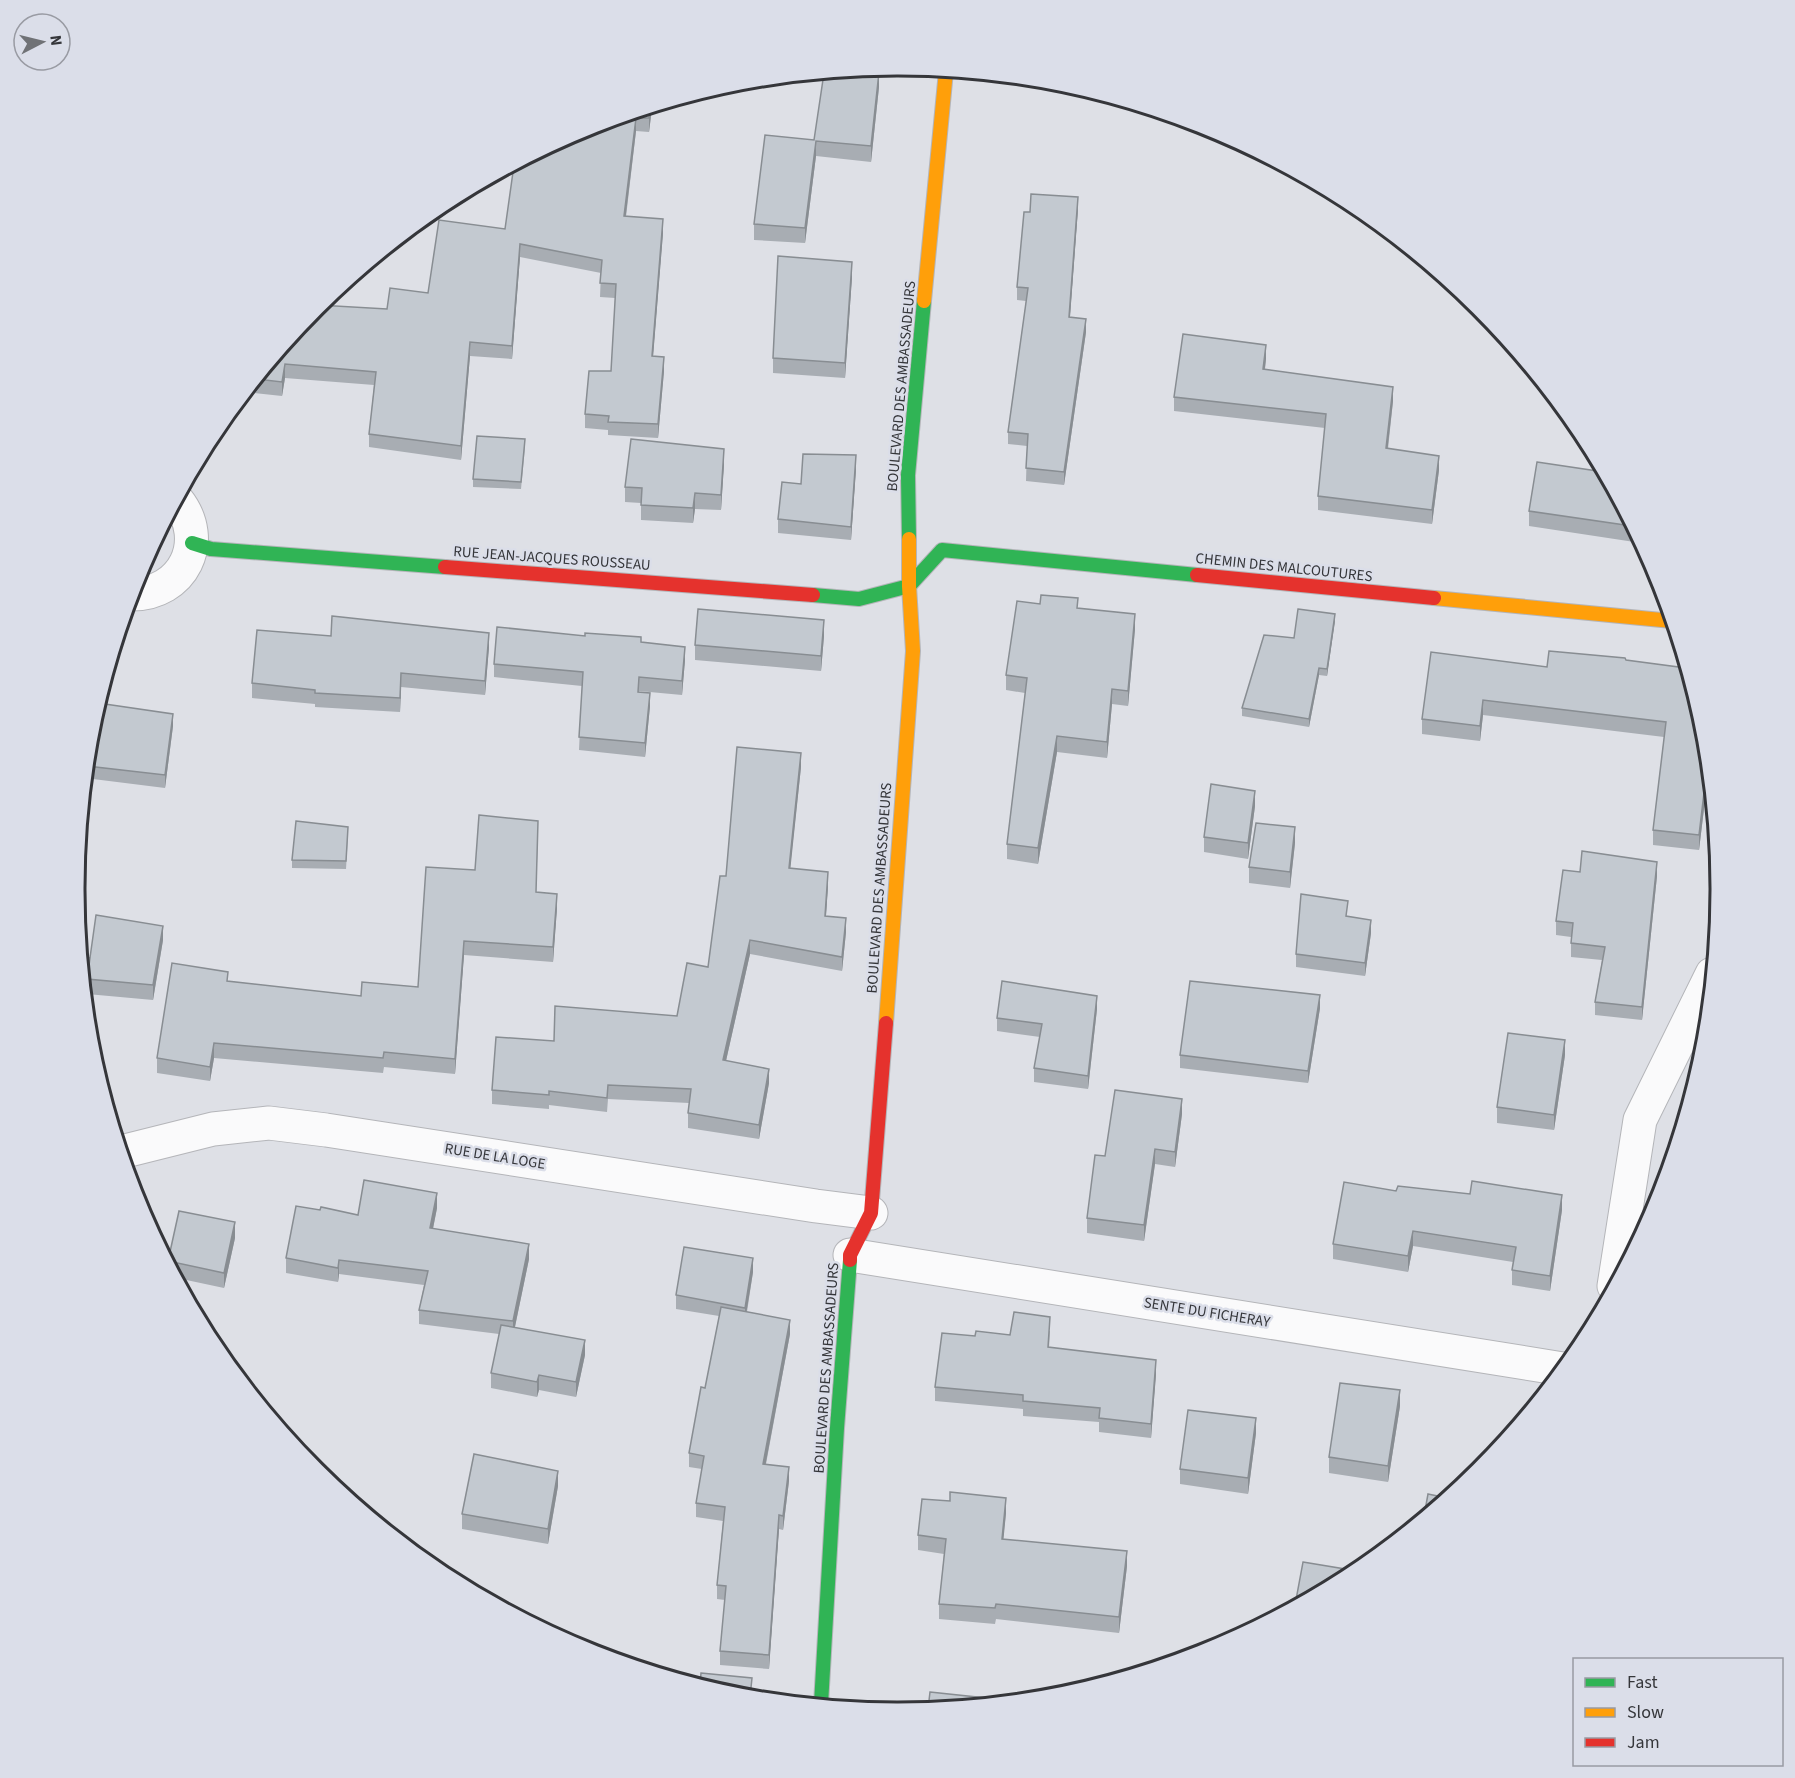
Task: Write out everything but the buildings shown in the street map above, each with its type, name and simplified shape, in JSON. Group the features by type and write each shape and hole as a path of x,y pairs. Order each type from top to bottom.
{"main road":[{"name":"BOULEVARD DES AMBASSADEURS","path":"821,1698 837,1428 850,1255 871,1213 876,1159 914,651 909,586 908,475 945,78"},
{"name":"RUE JEAN-JACQUES ROUSSEAU","path":"192,543 211,549 859,599 909,586"},
{"name":"CHEMIN DES MALCOUTURES","path":"909,586 942,550 1664,620"}],"street":[{"path":"141,593 165,586 178,575 188,560 192,543 191,525 182,506"},
{"path":"1617,1264 1640,1120 1703,992"},
{"name":"RUE DE LA LOGE","path":"128,1150 213,1129 269,1123 871,1213"},
{"name":"SENTE DU FICHERAY","path":"850,1255 1554,1368"}],"traffic: fast":[{"path":"909,539 908,475 924,301"},
{"path":"192,543 211,549 445,567"},
{"path":"813,595 859,599 909,586 942,550 1197,575"},
{"path":"821,1698 837,1428 850,1260"}],"traffic: slow":[{"path":"924,301 945,78"},
{"path":"886,1023 913,651 909,539"},
{"path":"1434,598 1664,620"}],"traffic: jam":[{"path":"445,567 813,595"},
{"path":"1197,575 1434,598"},
{"path":"850,1260 850,1255 871,1213 886,1023"}]}
